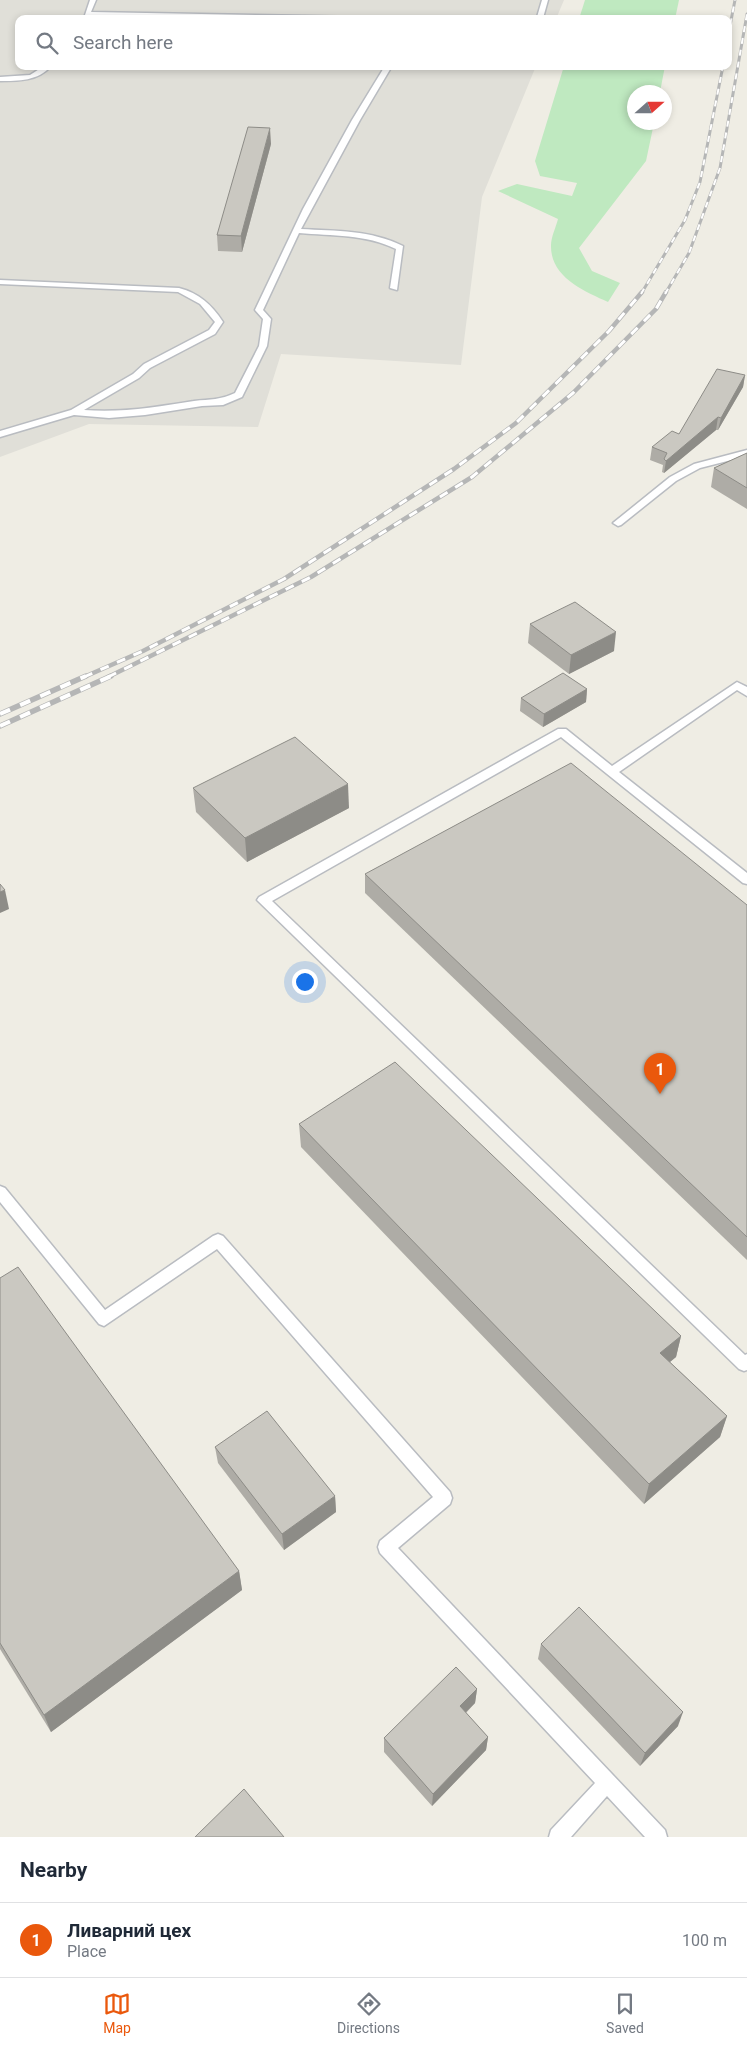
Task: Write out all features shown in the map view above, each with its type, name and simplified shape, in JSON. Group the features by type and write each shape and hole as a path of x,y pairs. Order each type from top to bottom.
{"lane":[{"path":"86,15 93,0"},
{"path":"541,15 545,0"},
{"path":"0,79 20,79 43,73 45,70"},
{"path":"74,412 109,415 145,412 202,403 223,402 239,394 263,346 267,319 259,310 298,232 307,209 347,136 387,70"},
{"path":"298,232 378,238 392,243 400,248 394,288"},
{"path":"0,282 179,290 197,298 211,308 219,322 212,332 147,366 136,376 74,412 0,434"},
{"path":"618,523 673,479 697,466 747,454"},
{"path":"611,772 742,682 747,692"},
{"path":"747,880 562,732 263,900 744,1364 747,1362"},
{"path":"0,1192 104,1318 218,1240 444,1498 386,1547 658,1837"},
{"path":"558,1837 607,1783"}],"shaded area":[{"path":"0,0 564,0 558,15 15,15 15,70 534,70 482,197 461,365 281,354 258,427 89,424 0,457"}],"green space":[{"path":"585,0 679,0 676,15 580,15"},
{"path":"563,70 664,70 661,85 627,85 627,130 653,130 646,161 579,248 592,271 620,283 608,302 579,288 562,274 556,266 552,256 551,245 558,219 498,191 517,184 572,196 577,183 540,176 535,161"}],"building":[{"path":"248,127 270,128 241,236 217,235"},
{"path":"717,369 745,375 721,418 718,417 666,461 664,459 667,453 652,447 672,431 679,434"},
{"path":"747,453 747,488 714,468"},
{"path":"575,602 616,632 571,655 530,624"},
{"path":"563,673 587,689 544,714 521,698"},
{"path":"295,737 348,784 245,838 193,788"},
{"path":"571,763 747,905 747,1237 365,874"},
{"path":"0,884 5,890 0,892"},
{"path":"395,1062 681,1336 660,1353 727,1416 649,1484 299,1124"},
{"path":"18,1267 239,1571 44,1715 0,1643 0,1278"},
{"path":"267,1411 335,1496 282,1534 215,1447"},
{"path":"579,1607 683,1712 645,1753 541,1644"},
{"path":"456,1667 477,1689 460,1706 488,1737 433,1794 384,1738"},
{"path":"244,1789 284,1837 195,1837"}],"railway":[{"path":"732,15 735,0"},
{"path":"665,294 689,253 720,168 747,14"},
{"path":"641,294 685,220 700,182 722,70"},
{"path":"84,677 143,651 284,579 454,469 516,423 609,331 642,292"},
{"path":"108,677 311,577 472,477 573,393 656,309 666,292"},
{"path":"0,714 86,676"},
{"path":"0,726 111,676"}],"place":[{"name":"Ливарний цех","path":"660,1094"}]}
